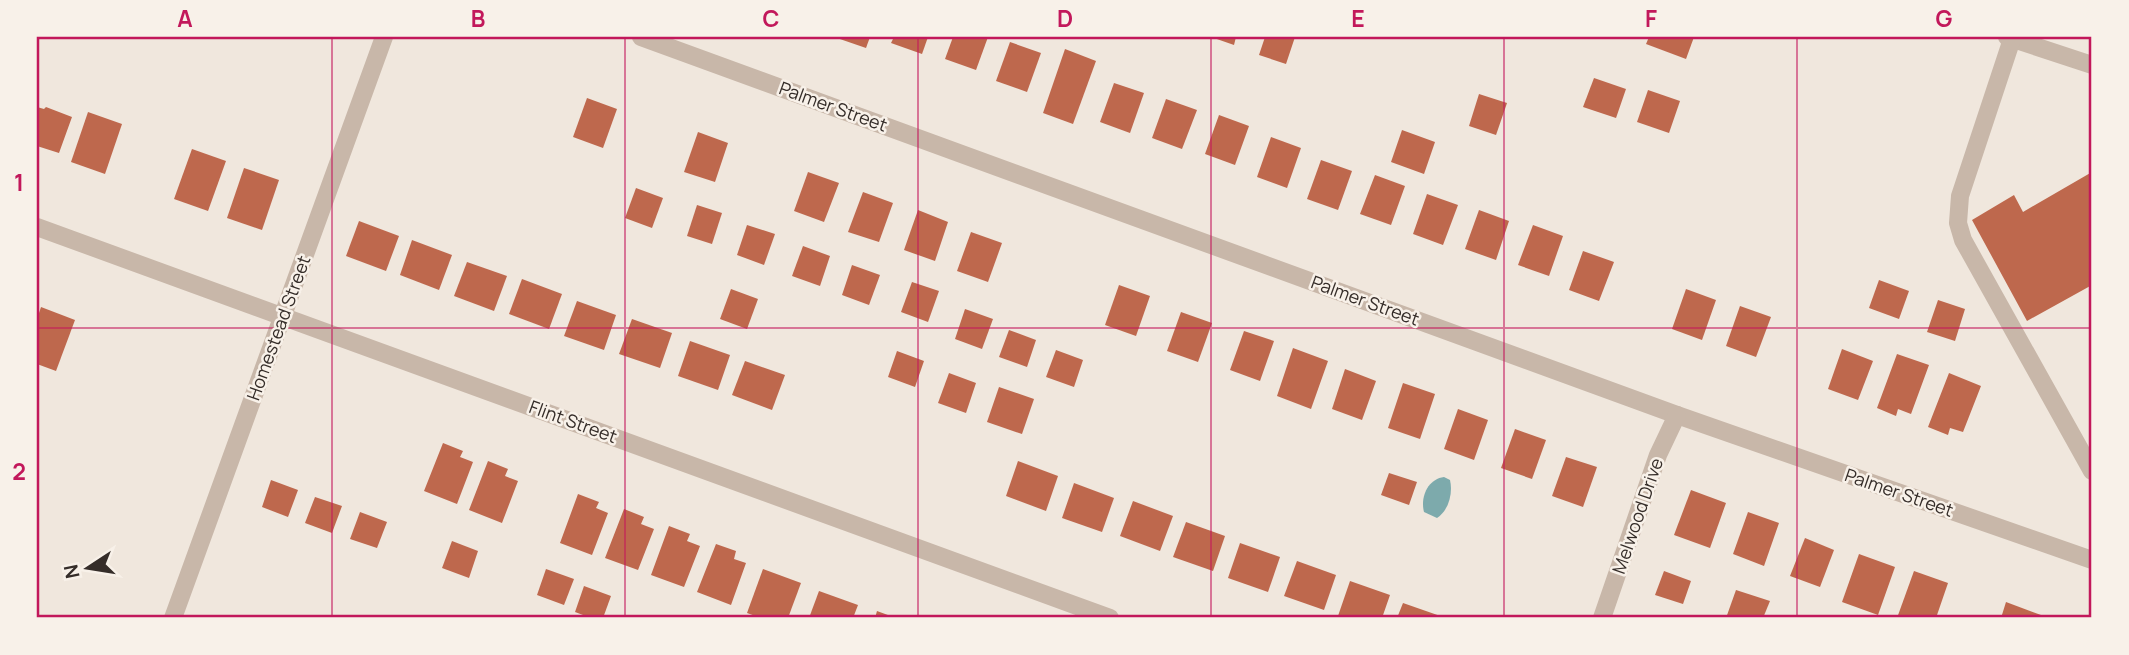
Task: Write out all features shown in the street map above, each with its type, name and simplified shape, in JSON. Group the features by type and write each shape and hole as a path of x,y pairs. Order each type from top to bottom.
{"street":[{"name":"Homestead Street","path":"173,618 384,37"},
{"name":"Palmer Street","path":"641,37 1677,415 2092,560"},
{"path":"2092,65 2010,38 1960,196 1958,223 1963,240 2092,471"},
{"name":"Flint Street","path":"37,227 1110,618"},
{"name":"Melwood Drive","path":"1602,618 1658,455 1677,415"}],"water":[{"path":"1438,478 1450,480 1450,496 1445,511 1437,518 1424,512 1423,500 1430,485"}],"building":[{"path":"834,37 870,37 866,48"},
{"path":"894,37 928,37 922,54 891,43"},
{"path":"953,37 988,37 976,70 945,59"},
{"path":"1211,37 1236,37 1234,45"},
{"path":"1265,37 1295,37 1286,64 1259,55"},
{"path":"1649,37 1694,37 1686,59 1646,44"},
{"path":"1010,42 1041,53 1027,92 996,81"},
{"path":"1065,49 1096,61 1073,124 1043,113"},
{"path":"1594,78 1626,89 1616,118 1583,107"},
{"path":"1114,83 1144,93 1130,133 1100,122"},
{"path":"1648,90 1680,101 1669,133 1637,122"},
{"path":"1479,94 1507,103 1496,135 1469,126"},
{"path":"587,98 617,109 603,148 573,137"},
{"path":"1166,99 1197,110 1182,149 1152,138"},
{"path":"37,107 46,107 72,117 59,153 37,146"},
{"path":"88,112 122,124 105,174 71,162"},
{"path":"1219,115 1249,126 1235,165 1205,154"},
{"path":"1402,130 1435,142 1424,174 1391,162"},
{"path":"698,132 728,143 715,182 684,172"},
{"path":"1271,137 1301,148 1287,188 1257,177"},
{"path":"192,149 226,161 208,211 174,199"},
{"path":"1321,160 1352,171 1338,210 1307,199"},
{"path":"244,168 279,180 262,230 227,218"},
{"path":"808,172 839,183 824,222 794,211"},
{"path":"2092,172 2092,285 2027,321 1972,220 2014,195 2023,212"},
{"path":"1375,175 1405,186 1391,225 1360,214"},
{"path":"636,188 663,198 652,228 625,218"},
{"path":"863,192 893,203 879,242 848,232"},
{"path":"1427,194 1458,205 1443,245 1413,234"},
{"path":"697,205 722,213 712,244 687,236"},
{"path":"918,210 948,222 935,261 904,250"},
{"path":"1479,210 1509,221 1496,260 1465,249"},
{"path":"359,221 399,236 386,271 346,256"},
{"path":"747,225 775,234 764,265 737,255"},
{"path":"1533,225 1563,236 1549,276 1518,265"},
{"path":"971,232 1002,243 988,282 957,271"},
{"path":"412,240 452,255 439,290 400,275"},
{"path":"803,246 830,256 820,286 792,276"},
{"path":"1583,251 1614,262 1599,301 1569,290"},
{"path":"467,262 507,276 494,311 454,296"},
{"path":"852,265 880,275 869,305 842,295"},
{"path":"522,279 562,294 549,329 509,314"},
{"path":"1879,280 1909,291 1899,319 1869,308"},
{"path":"912,282 939,291 928,322 901,312"},
{"path":"1119,285 1150,296 1136,336 1105,325"},
{"path":"731,289 758,299 747,329 720,319"},
{"path":"1686,289 1716,300 1702,340 1672,329"},
{"path":"1938,300 1965,309 1955,341 1927,332"},
{"path":"577,301 616,315 604,350 564,336"},
{"path":"1740,306 1771,317 1756,357 1726,346"},
{"path":"41,307 75,320 56,371 37,364 37,319"},
{"path":"965,309 993,319 982,349 955,339"},
{"path":"1181,312 1212,323 1198,362 1167,351"},
{"path":"632,319 672,333 660,368 619,354"},
{"path":"1009,330 1036,340 1027,367 999,357"},
{"path":"1244,331 1274,341 1260,381 1230,370"},
{"path":"690,341 730,355 718,390 678,376"},
{"path":"1293,348 1328,361 1311,409 1277,396"},
{"path":"1842,349 1873,361 1858,400 1828,389"},
{"path":"1056,350 1083,360 1074,387 1046,377"},
{"path":"897,351 924,361 915,387 888,377"},
{"path":"1897,354 1929,365 1911,414 1898,409 1896,416 1877,408"},
{"path":"745,361 785,375 772,410 732,395"},
{"path":"1345,369 1376,381 1362,420 1332,409"},
{"path":"949,373 976,383 966,413 938,403"},
{"path":"1949,373 1981,386 1963,432 1950,428 1948,435 1928,427"},
{"path":"1403,383 1435,394 1420,439 1388,428"},
{"path":"999,387 1034,399 1022,434 987,422"},
{"path":"1458,409 1488,420 1474,460 1444,449"},
{"path":"1515,429 1546,440 1532,479 1501,468"},
{"path":"443,443 463,451 460,457 473,462 457,504 424,491"},
{"path":"1566,457 1597,467 1583,507 1552,496"},
{"path":"488,461 508,469 505,476 518,481 502,523 469,510"},
{"path":"1018,461 1058,476 1046,511 1006,496"},
{"path":"1389,473 1417,482 1409,505 1381,495"},
{"path":"271,480 298,490 288,517 262,507"},
{"path":"1074,483 1114,498 1102,532 1062,518"},
{"path":"1691,490 1726,503 1710,548 1674,535"},
{"path":"578,494 599,502 596,508 608,513 592,555 560,543"},
{"path":"315,497 342,506 332,533 305,523"},
{"path":"1133,501 1173,516 1160,551 1120,536"},
{"path":"624,509 644,517 641,524 654,529 638,570 605,558"},
{"path":"360,512 387,522 377,548 350,539"},
{"path":"1748,512 1779,523 1764,566 1733,554"},
{"path":"1186,522 1225,536 1213,571 1173,557"},
{"path":"669,526 690,534 687,541 700,546 684,587 651,575"},
{"path":"1805,538 1834,550 1820,587 1790,576"},
{"path":"452,541 478,551 469,578 442,568"},
{"path":"1240,543 1280,557 1268,592 1228,578"},
{"path":"716,544 736,551 734,559 746,563 731,605 697,592"},
{"path":"1859,554 1895,567 1878,615 1842,602"},
{"path":"1297,561 1336,575 1324,610 1284,596"},
{"path":"546,569 574,579 564,605 537,595"},
{"path":"763,569 801,583 788,618 761,618 747,613"},
{"path":"1664,571 1691,581 1683,604 1655,595"},
{"path":"1914,571 1948,583 1936,618 1897,618"},
{"path":"1350,581 1390,595 1382,618 1338,616"},
{"path":"584,586 611,596 603,618 591,618 575,612"},
{"path":"1736,590 1770,601 1763,618 1726,618"},
{"path":"819,591 858,605 853,618 809,618"},
{"path":"2006,602 2041,615 2039,618 2001,618"},
{"path":"1403,603 1446,618 1397,618"},
{"path":"877,611 896,618 875,618"}]}
